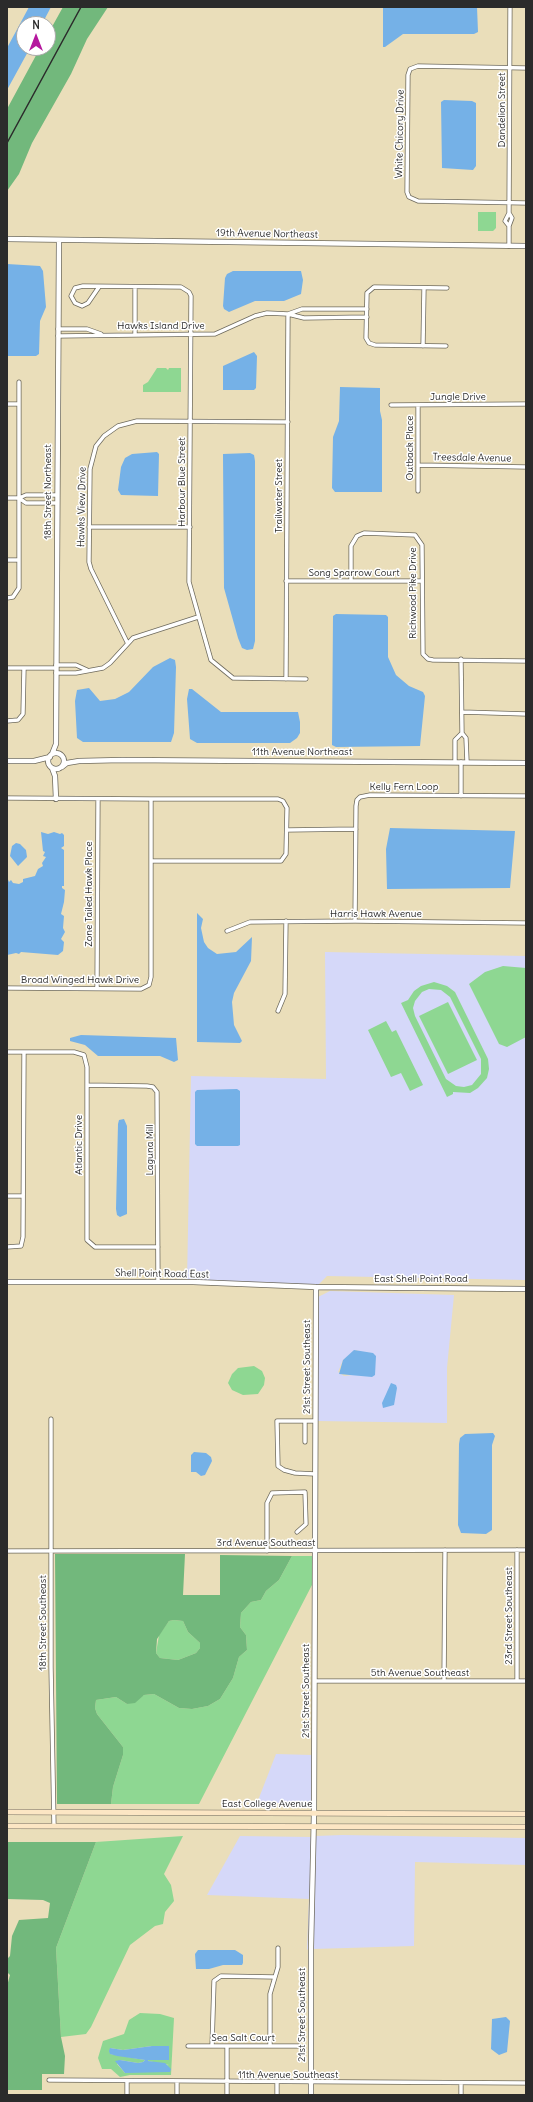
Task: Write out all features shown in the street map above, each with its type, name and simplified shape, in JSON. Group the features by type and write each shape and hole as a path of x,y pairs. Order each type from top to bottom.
{"main road":[{"name":"East College Avenue","path":"7,1812 526,1814"},
{"path":"7,1826 526,1827"}],"street":[{"name":"Dandelion Street","path":"509,226 505,221 509,213 510,7"},
{"name":"White Chicory Drive","path":"526,68 418,66 410,70 408,75 407,176 407,192 413,200 526,203"},
{"name":"Dandelion Street","path":"509,213 512,218 509,226 509,246"},
{"name":"19th Avenue Northeast","path":"7,239 526,246"},
{"name":"18th Street Northeast","path":"59,240 56,744 61,756"},
{"name":"Harbour Blue Street","path":"99,287 88,303 82,306 75,303 71,296 75,288 84,286 186,289 191,296 189,582 198,617 211,660 230,677 236,679 306,679"},
{"path":"135,288 135,334"},
{"path":"446,288 372,288 367,293 366,338 372,345 446,346"},
{"path":"423,346 424,288"},
{"name":"Hawks Island Drive","path":"288,314 302,309 367,309"},
{"name":"Hawks Island Drive","path":"58,336 87,336 102,334 215,334 261,314 288,314 304,318 367,317"},
{"name":"Trailwater Street","path":"286,679 288,314"},
{"name":"Hawks Island Drive","path":"58,329 87,329 102,334"},
{"path":"7,598 13,597 18,588 19,382"},
{"path":"7,404 19,404"},
{"name":"Jungle Drive","path":"391,405 526,404"},
{"name":"Outback Place","path":"418,405 418,491"},
{"name":"Hawks View Drive","path":"127,642 90,566 90,469 96,446 104,436 118,426 129,422 288,422"},
{"name":"Treesdale Avenue","path":"418,465 526,466"},
{"path":"7,498 19,498 26,495 57,495"},
{"path":"19,498 26,503 57,504"},
{"path":"89,526 190,527"},
{"name":"Richwood Pike Drive","path":"351,581 351,546 353,540 357,536 364,533 410,533 419,538 422,545 423,654 428,659 433,660 461,659 526,661"},
{"path":"7,560 19,560"},
{"name":"Song Sparrow Court","path":"286,581 422,581"},
{"path":"56,668 70,673 106,667 127,642 138,636 198,617"},
{"path":"461,659 462,733 466,738 467,762"},
{"path":"70,665 70,673"},
{"path":"7,668 56,668 76,665 87,670"},
{"path":"7,721 18,720 23,714 24,668"},
{"path":"462,712 526,714"},
{"path":"455,762 455,740 462,733"},
{"name":"18th Street Northeast","path":"51,755 56,744"},
{"path":"51,755 48,762 56,781"},
{"path":"34,761 51,755 61,756 64,762 60,768 56,781 56,799"},
{"name":"11th Avenue Northeast","path":"61,756 78,761"},
{"path":"7,760 34,761 51,767 60,768"},
{"name":"11th Avenue Northeast","path":"60,768 67,763 78,761 122,760 526,763"},
{"path":"461,762 461,796"},
{"name":"Kelly Fern Loop","path":"355,921 357,800 364,795 526,796"},
{"path":"7,798 278,799 283,801 287,808 286,854 281,861 151,861"},
{"name":"Zone Tailed Hawk Place","path":"97,988 98,799"},
{"name":"Broad Winged Hawk Drive","path":"7,988 140,989 146,987 150,981 151,799"},
{"path":"287,830 356,830"},
{"path":"278,1011 285,994 286,921"},
{"name":"Harris Hawk Avenue","path":"227,931 250,922 286,921 526,923"},
{"name":"Atlantic Drive","path":"7,1052 79,1052 84,1055 86,1060 87,1085 87,1240 95,1247 158,1247"},
{"path":"7,1248 20,1246 22,1242 24,1052"},
{"name":"Laguna Mill","path":"87,1085 147,1086 153,1087 157,1092 158,1282"},
{"path":"7,1196 23,1196"},
{"name":"Shell Point Road East","path":"7,1282 158,1282 316,1287"},
{"name":"East Shell Point Road","path":"316,1287 526,1288"},
{"name":"21st Street Southeast","path":"311,2095 311,1947 315,1681 316,1287"},
{"name":"18th Street Southeast","path":"51,1419 51,1668 54,1826"},
{"path":"315,1421 277,1421 278,1466 284,1470 295,1473 315,1474"},
{"path":"305,1421 306,1442"},
{"path":"267,1551 267,1503 272,1494 305,1492 306,1524"},
{"path":"297,1532 306,1524 315,1524"},
{"path":"444,1681 445,1550"},
{"name":"23rd Street Southeast","path":"517,1550 517,1681"},
{"name":"3rd Avenue Southeast","path":"7,1551 526,1550"},
{"name":"5th Avenue Southeast","path":"315,1681 526,1681"},
{"path":"270,2046 270,1994 278,1967 278,1948"},
{"path":"212,2046 214,1981 221,1976 275,1977"},
{"name":"Sea Salt Court","path":"188,2046 299,2046"},
{"path":"227,2095 228,2046"},
{"name":"11th Avenue Southeast","path":"49,2080 277,2083 526,2083"},
{"path":"127,2082 127,2095"},
{"path":"177,2082 177,2095"},
{"path":"277,2083 277,2095"},
{"path":"461,2083 461,2095"}],"shaded area":[{"path":"325,952 526,956 526,1280 327,1276 316,1287 187,1280 191,1076 326,1079"},
{"path":"330,1291 454,1295 447,1368 447,1423 318,1421 318,1297","holes":["356,1350 371,1353 352,1375 344,1376 338,1372 343,1360"]},
{"path":"276,1754 312,1755 312,1803 257,1803"},
{"path":"342,1835 526,1838 526,1865 415,1862 414,1946 313,1949 316,1836"},
{"path":"240,1836 312,1837 307,1950 309,1899 207,1895"}],"green space":[{"path":"63,7 108,7 87,39 71,74 32,143 19,174 7,191 7,109 36,56 56,56 56,20"},
{"path":"478,212 496,212 496,228 493,231 478,231"},
{"path":"157,368 166,368 168,370 169,368 181,368 181,392 143,392 143,385 148,382"},
{"path":"503,966 526,968 526,1037 507,1047 499,1044 469,984 485,972"},
{"path":"434,982 447,986 455,992 488,1059 489,1069 487,1078 478,1088 470,1093 453,1092 453,1094 447,1097 401,1003 408,1000 414,991 421,986","holes":["429,989 441,990 450,997 481,1059 481,1074 472,1085 464,1087 456,1086 446,1079 415,1016 413,1008 415,1001 422,992"]},
{"path":"448,1002 477,1060 448,1074 419,1016"},
{"path":"386,1021 392,1032 396,1030 423,1085 410,1091 401,1073 391,1077 368,1030"},
{"path":"254,1366 262,1371 265,1378 264,1385 258,1394 243,1395 232,1390 228,1383 232,1374 238,1368"},
{"path":"55,1554 185,1554 183,1595 220,1595 220,1555 292,1556 279,1580 266,1591 261,1600 251,1602 241,1613 240,1627 246,1635 247,1650 239,1657 233,1678 220,1699 208,1706 192,1709 179,1708 154,1694 144,1695 135,1703 127,1704 116,1697 96,1700 95,1708 97,1714 123,1747 123,1755 113,1787 111,1804 57,1804","holes":["169,1621 183,1621 188,1632 200,1643 200,1648 196,1653 178,1660 160,1658 156,1653 157,1639"]},
{"path":"292,1556 313,1556 313,1583 199,1804 111,1804 113,1787 123,1755 123,1747 97,1714 95,1708 96,1700 116,1697 127,1704 144,1695 154,1694 179,1708 192,1709 208,1706 220,1699 233,1678 239,1657 247,1650 246,1635 240,1627 241,1613 251,1602 261,1600 266,1591 279,1580"},
{"path":"169,1621 183,1621 188,1632 200,1643 200,1648 196,1653 178,1660 160,1658 156,1653 159,1635"},
{"path":"183,1836 164,1874 171,1885 174,1901 165,1912 163,1924 155,1926 130,1945 91,2027 86,2034 61,2037 56,1948 96,1842"},
{"path":"7,1842 96,1842 56,1948 61,2037 65,2056 64,2074 42,2074 42,2090 7,2090 7,1986 10,1975 7,1972 7,1959 10,1956 12,1936 19,1920 48,1918 50,1903 43,1900 7,1899"},
{"path":"140,2013 160,2014 174,2018 171,2075 130,2075 120,2077 111,2069 102,2069 98,2058 103,2041 124,2034 129,2020","holes":["152,2046 148,2061 169,2065 125,2073 117,2064 120,2060 138,2063 145,2060 110,2054 110,2048 123,2050"]}],"water":[{"path":"29,7 51,7 46,16 24,16"},
{"path":"383,7 477,7 478,32 474,34 403,34 383,47"},
{"path":"16,31 16,56 26,56 7,90 7,48"},
{"path":"444,100 472,101 476,103 476,166 473,170 442,168 441,102"},
{"path":"7,264 40,266 43,271 46,307 40,321 39,354 36,356 7,356"},
{"path":"233,271 301,271 303,280 301,294 284,301 255,301 229,312 224,309 223,306 225,278 227,274"},
{"path":"254,352 257,356 256,388 254,390 223,390 223,366"},
{"path":"340,387 380,388 380,411 382,420 382,492 335,492 332,488 333,437 339,421"},
{"path":"157,452 159,454 158,496 121,495 118,490 121,467 125,458 132,454"},
{"path":"250,453 254,455 255,461 255,641 253,649 247,650 242,648 238,638 224,588 223,454"},
{"path":"336,614 386,615 388,617 388,657 396,675 409,686 423,692 425,696 420,746 336,747 332,745 333,616"},
{"path":"170,658 175,660 176,667 174,733 171,742 83,742 77,738 75,701 77,690 89,688 100,701 115,699 129,692 153,667"},
{"path":"189,689 192,689 221,712 298,712 300,733 297,738 290,743 197,743 190,739 187,699"},
{"path":"390,828 515,831 510,888 387,889 386,849"},
{"path":"41,832 48,834 54,832 60,834 62,833 64,835 64,846 61,848 64,850 64,886 62,886 62,888 65,890 61,914 64,916 63,928 65,932 61,939 64,942 63,951 58,955 21,952 19,954 16,953 7,955 7,877 9,882 11,880 13,883 19,884 23,882 23,879 35,876 38,869 43,866 42,863 46,857 43,856 45,852 43,851"},
{"path":"16,843 20,844 26,850 27,857 18,866 10,856 12,846"},
{"path":"197,913 203,919 201,928 204,942 208,948 217,954 236,952 252,937 251,961 234,993 232,1002 234,1025 242,1041 240,1043 197,1042"},
{"path":"81,1035 176,1038 178,1060 174,1062 160,1056 98,1056 85,1045 70,1041 70,1038"},
{"path":"237,1089 240,1091 240,1145 197,1146 195,1144 195,1092 197,1090"},
{"path":"124,1119 127,1126 127,1214 120,1217 117,1215 116,1209 118,1124 119,1120"},
{"path":"354,1350 373,1353 376,1356 375,1375 372,1377 339,1374 343,1360"},
{"path":"391,1383 396,1385 397,1388 394,1405 383,1408 382,1403"},
{"path":"493,1433 495,1436 492,1445 492,1530 486,1534 461,1533 458,1525 460,1438 465,1434"},
{"path":"194,1452 206,1453 211,1457 212,1461 205,1475 201,1476 196,1472 191,1472 191,1455"},
{"path":"198,1950 235,1950 243,1955 243,1963 242,1965 223,1965 209,1969 196,1969 195,1954"},
{"path":"506,2017 510,2021 507,2052 499,2055 491,2049 492,2019"},
{"path":"152,2046 169,2046 169,2060 148,2061 165,2063 171,2069 170,2072 125,2073 115,2061 120,2060 138,2063 145,2060 117,2056 110,2054 109,2051 110,2048 123,2050"}],"railway":[{"path":"7,143 81,7"}]}
